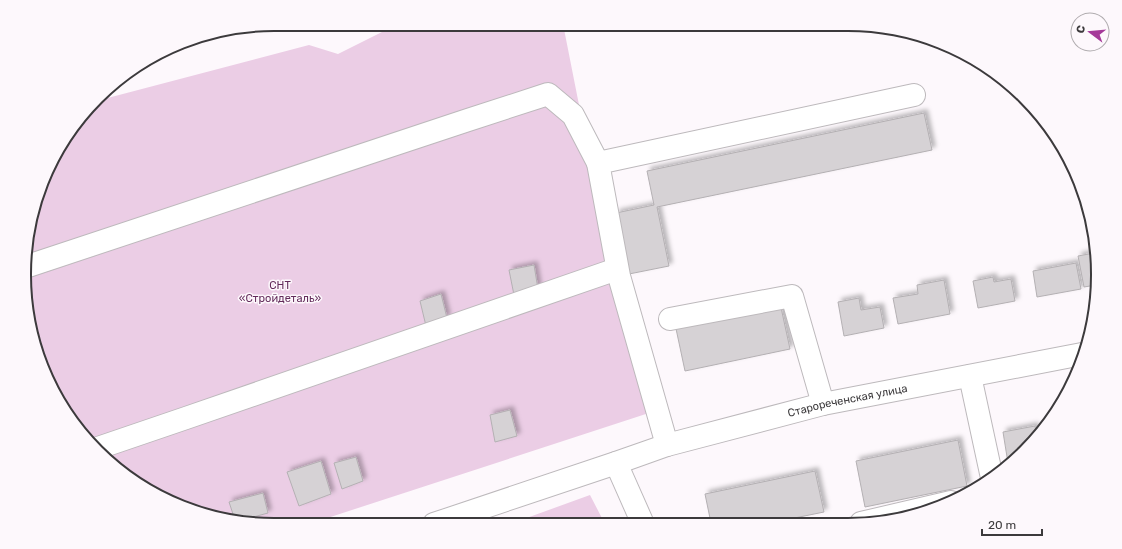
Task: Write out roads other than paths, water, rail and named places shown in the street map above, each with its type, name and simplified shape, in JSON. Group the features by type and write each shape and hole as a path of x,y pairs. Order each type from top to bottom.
{"street":[{"path":"32,265 548,94 573,115 598,163 619,276 667,445"},
{"path":"598,163 914,95"},
{"path":"102,447 618,269"},
{"path":"670,320 792,296 823,404"},
{"name":"Старореченская улица","path":"452,518 667,445 823,404 1077,355"},
{"path":"970,376 991,472"},
{"path":"616,463 640,518"}],"park label":[{"name":"СНТ «Стройдеталь»","path":"280,291"}]}
